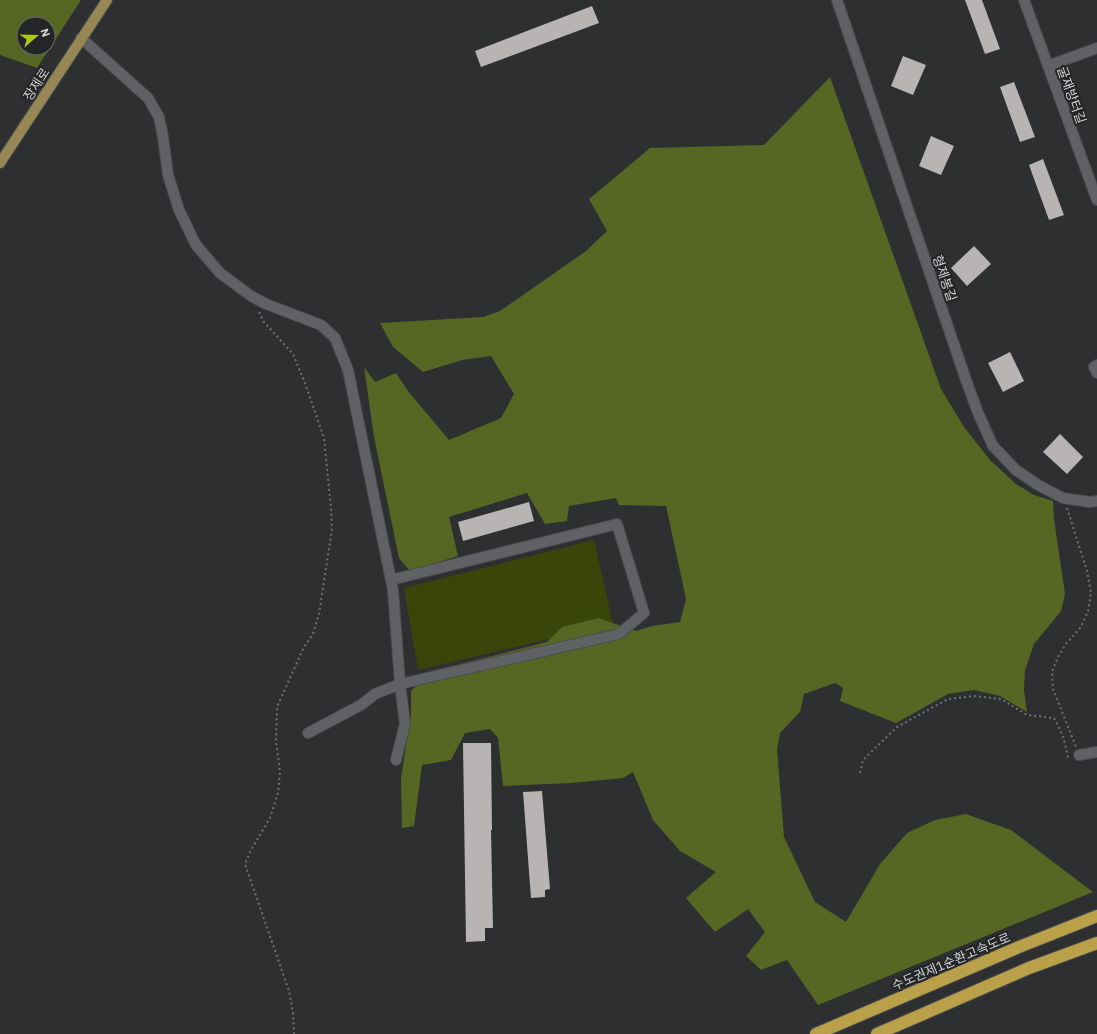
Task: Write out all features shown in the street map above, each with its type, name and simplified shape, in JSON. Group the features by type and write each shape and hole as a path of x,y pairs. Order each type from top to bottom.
{"highway":[{"name":"수도권제1순환고속도로","path":"816,1034 1019,947 1097,916"},
{"path":"877,1034 1029,968 1097,943"}],"main road":[{"name":"장제로","path":"0,163 107,0"}],"street":[{"name":"형제봉길","path":"837,0 978,413 993,446 1016,470 1038,485 1063,498 1088,502 1097,501"},
{"name":"굴재방터길","path":"1024,0 1097,200"},
{"path":"81,38 148,98 159,117 168,175 179,210 196,245 220,273 250,296 266,304 320,325 334,338 348,370 393,590 400,684 405,724 396,760"},
{"path":"1048,66 1097,48"},
{"path":"1097,365 1094,367 1097,373"},
{"path":"308,733 361,705 375,694 400,684 619,634 644,613 617,524 391,580"},
{"path":"1079,755 1097,752"}],"path":[{"path":"250,296 264,322 293,354 305,383 324,438 331,508 332,529 319,614 313,634 304,647 277,707 276,741 280,772 278,793 270,818 251,850 245,864 288,991 293,1012 294,1034"},
{"path":"860,773 863,760 897,727 948,699 974,696 1001,699 1027,715 1054,718 1063,736 1068,757 1079,755 1053,689 1052,672 1066,644 1081,627 1088,611 1091,593 1087,571 1063,498"}],"green space":[{"path":"0,0 81,0 56,39 56,16 16,16 16,56 45,56 37,68 0,55"},
{"path":"830,77 941,389 964,427 990,460 1016,484 1034,495 1053,501 1054,519 1065,594 1061,611 1034,644 1025,670 1024,690 1027,712 1000,696 974,690 948,694 896,723 840,701 843,688 835,683 804,694 800,712 780,733 777,749 784,837 815,902 846,922 880,864 907,833 935,820 966,814 1011,830 1093,892 818,1005 787,960 761,970 746,956 765,932 748,909 715,932 686,898 716,872 680,851 653,820 633,772 623,778 571,783 503,786 498,738 490,729 465,733 451,760 422,765 414,826 402,828 401,778 411,714 411,691 433,671 547,642 562,627 598,618 636,631 652,626 680,622 686,599 666,506 619,505 616,498 569,506 567,521 545,524 527,493 449,517 458,556 410,571 399,558 374,437 364,367 375,382 396,373 408,391 449,440 501,418 514,394 491,356 462,360 423,372 393,347 380,323 483,317 500,311 586,251 607,231 589,199 650,148 764,145"},
{"path":"594,540 613,624 418,670 404,588"}],"building":[{"path":"965,0 982,0 1000,49 985,54"},
{"path":"592,6 599,23 481,67 475,51"},
{"path":"903,56 926,65 913,95 891,86"},
{"path":"1014,82 1035,137 1020,142 1000,87"},
{"path":"931,136 954,146 941,175 919,166"},
{"path":"1043,159 1064,215 1049,220 1029,165"},
{"path":"974,246 991,264 967,286 951,268"},
{"path":"1010,352 1024,381 1003,392 988,363"},
{"path":"1060,434 1083,457 1067,474 1043,452"},
{"path":"529,502 534,521 463,541 458,522"},
{"path":"463,743 491,743 493,928 485,928 485,941 466,942"},
{"path":"542,791 550,889 545,890 545,897 531,898 523,792"}]}
